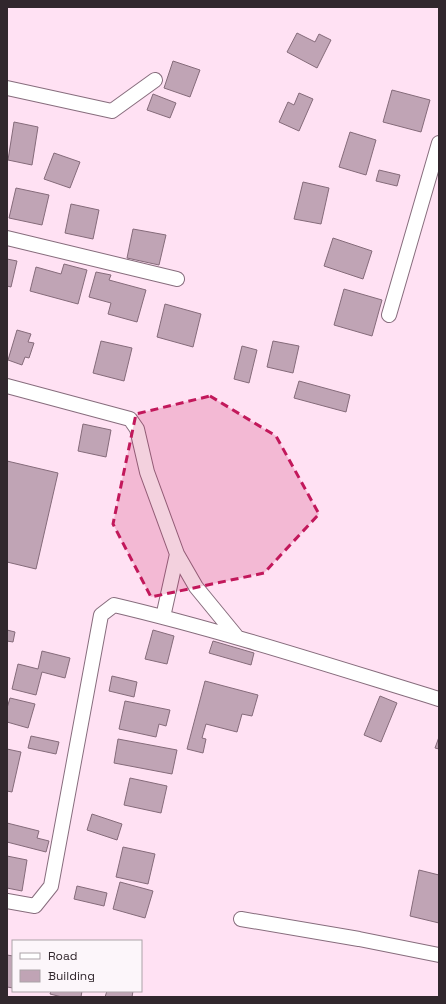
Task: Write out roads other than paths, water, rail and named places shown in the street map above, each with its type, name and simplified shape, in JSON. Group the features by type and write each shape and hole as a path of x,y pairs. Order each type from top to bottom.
{"street":[{"path":"7,88 112,111 155,80"},
{"path":"389,315 439,143"},
{"path":"7,238 177,279"},
{"path":"7,386 130,418 137,429 147,472 177,554 196,587 237,637"},
{"path":"163,617 177,554"},
{"path":"7,901 34,906 51,886 101,615 114,605 237,637 439,699"},
{"path":"241,919 359,939 439,955"}]}
